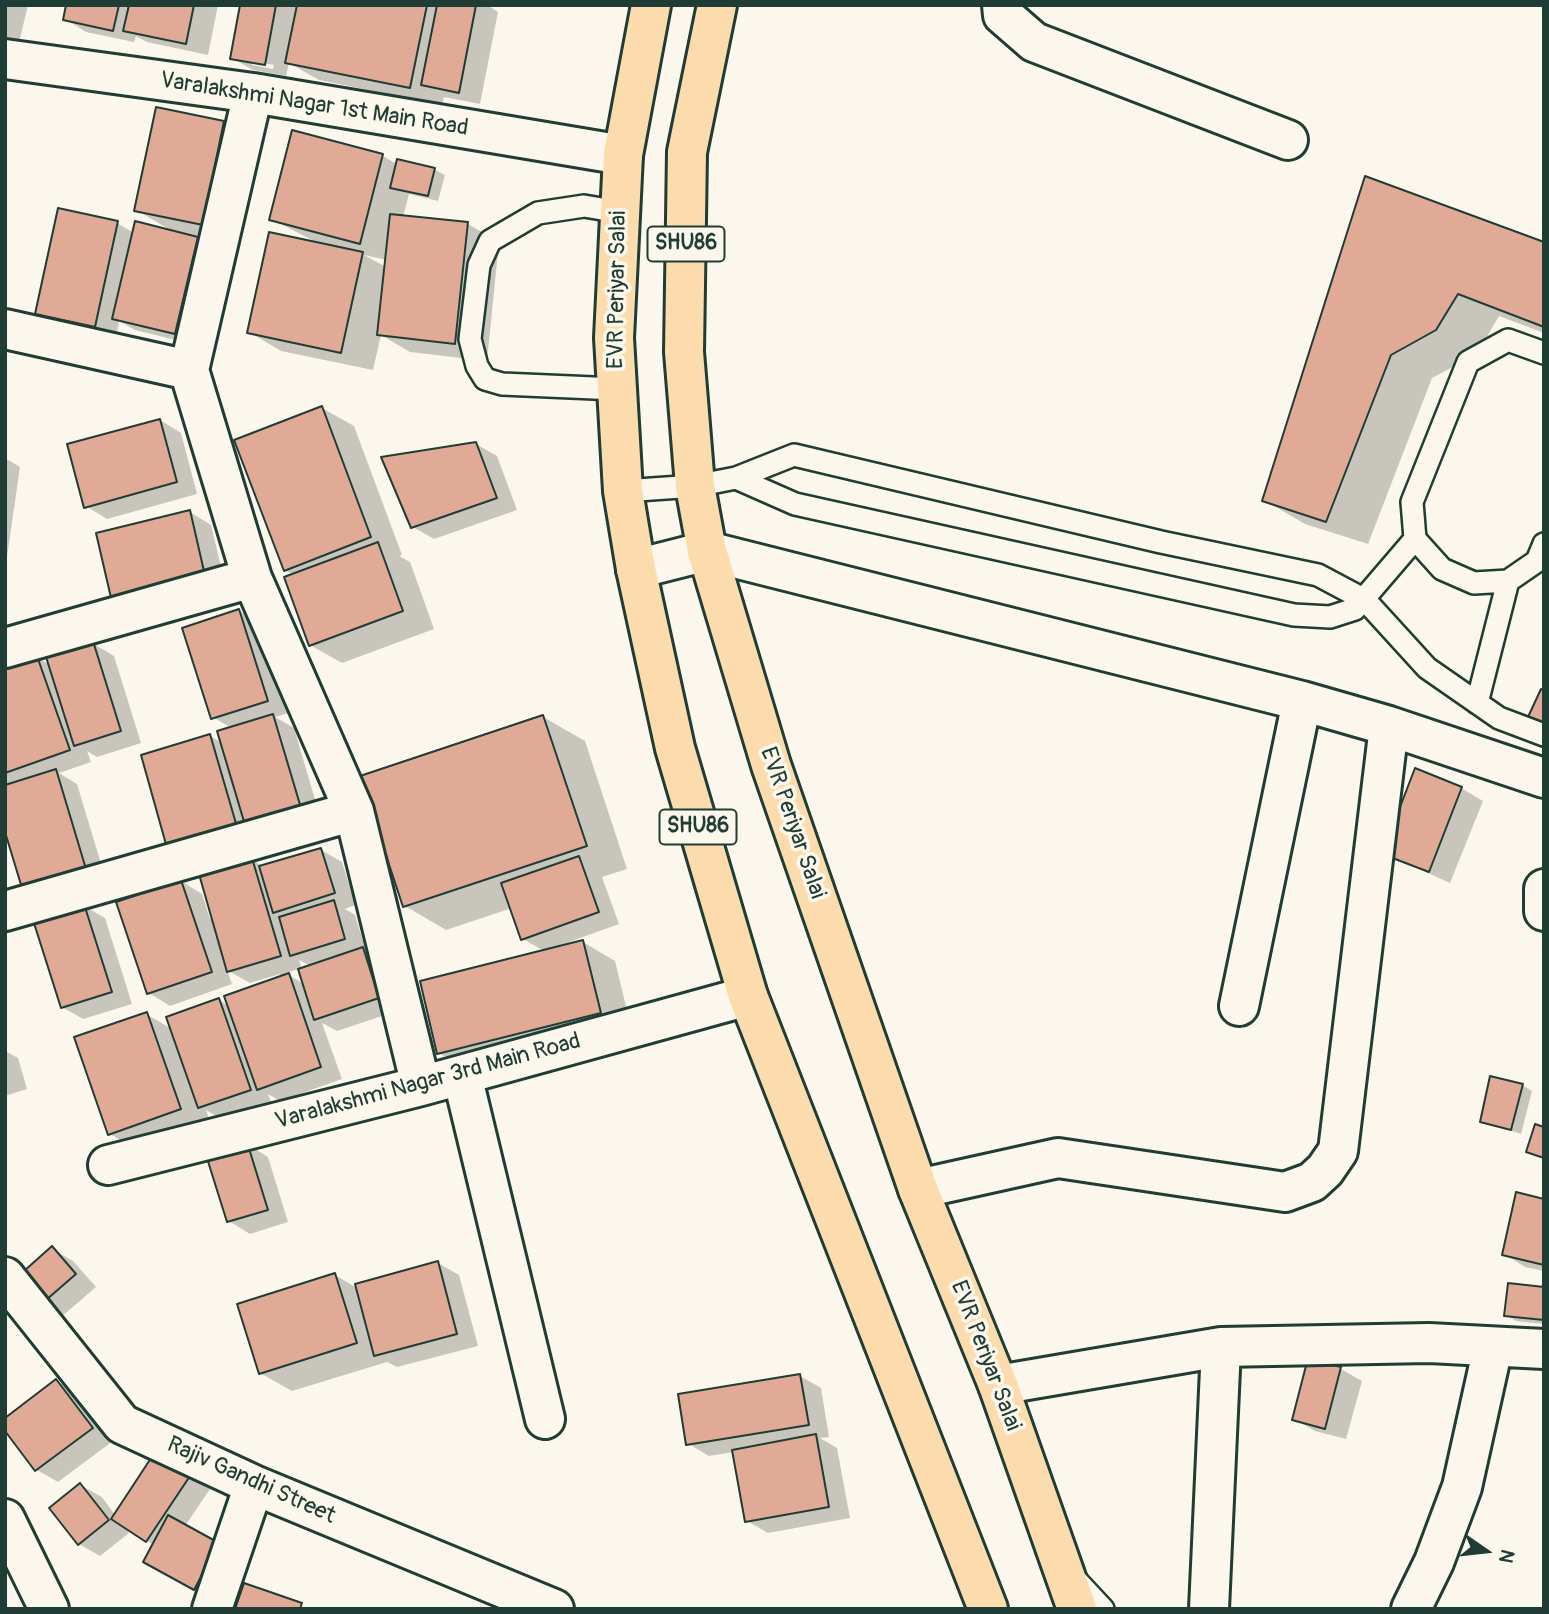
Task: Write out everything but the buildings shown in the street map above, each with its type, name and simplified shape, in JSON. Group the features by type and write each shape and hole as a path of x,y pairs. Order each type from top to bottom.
{"main road":[{"name":"EVR Periyar Salai","path":"651,5 623,155 614,338 623,491 636,569 675,748 748,996 979,1599"},
{"name":"EVR Periyar Salai","path":"718,5 687,152 684,352 695,486 707,551 771,765 918,1189 998,1385 1077,1609"}],"street":[{"path":"1002,5 1003,15 1034,42 1288,140"},
{"name":"Varalakshmi Nagar 1st Main Road","path":"5,59 253,93 623,155"},
{"path":"253,93 189,370 252,578 354,811 421,1086"},
{"path":"5,329 189,370"},
{"path":"636,569 707,551 1302,701 1389,726 1544,778"},
{"path":"5,648 252,578"},
{"path":"1239,1006 1302,701"},
{"path":"918,1189 1058,1158 1286,1192 1312,1182 1325,1170 1338,1151 1389,726"},
{"path":"5,911 354,811"},
{"path":"1544,889 1544,911"},
{"name":"Varalakshmi Nagar 3rd Main Road","path":"108,1165 421,1086 748,996"},
{"path":"462,1075 545,1419"},
{"name":"Rajiv Gandhi Street","path":"5,1277 122,1424 254,1485 554,1609"},
{"path":"998,1385 1221,1347 1429,1343 1544,1349"},
{"path":"1209,1609 1221,1347"},
{"path":"1410,1609 1434,1562 1462,1488 1493,1347"},
{"path":"212,1609 254,1485"},
{"path":"5,1519 49,1609"}],"lane":[{"path":"617,388 502,384 485,379 477,366 470,339 479,265 490,241 537,213 584,206 620,212"},
{"path":"1544,353 1508,340 1468,362 1412,502 1415,540 1442,569 1474,583 1508,581 1537,561 1544,544"},
{"path":"623,491 695,486 736,478 794,456 1161,542 1318,575 1365,600 1427,668 1499,718 1544,735"},
{"path":"736,478 795,504 1294,615 1330,617 1355,609 1415,540"},
{"path":"1477,703 1508,581"},
{"path":"1061,1565 1103,1609"}]}
